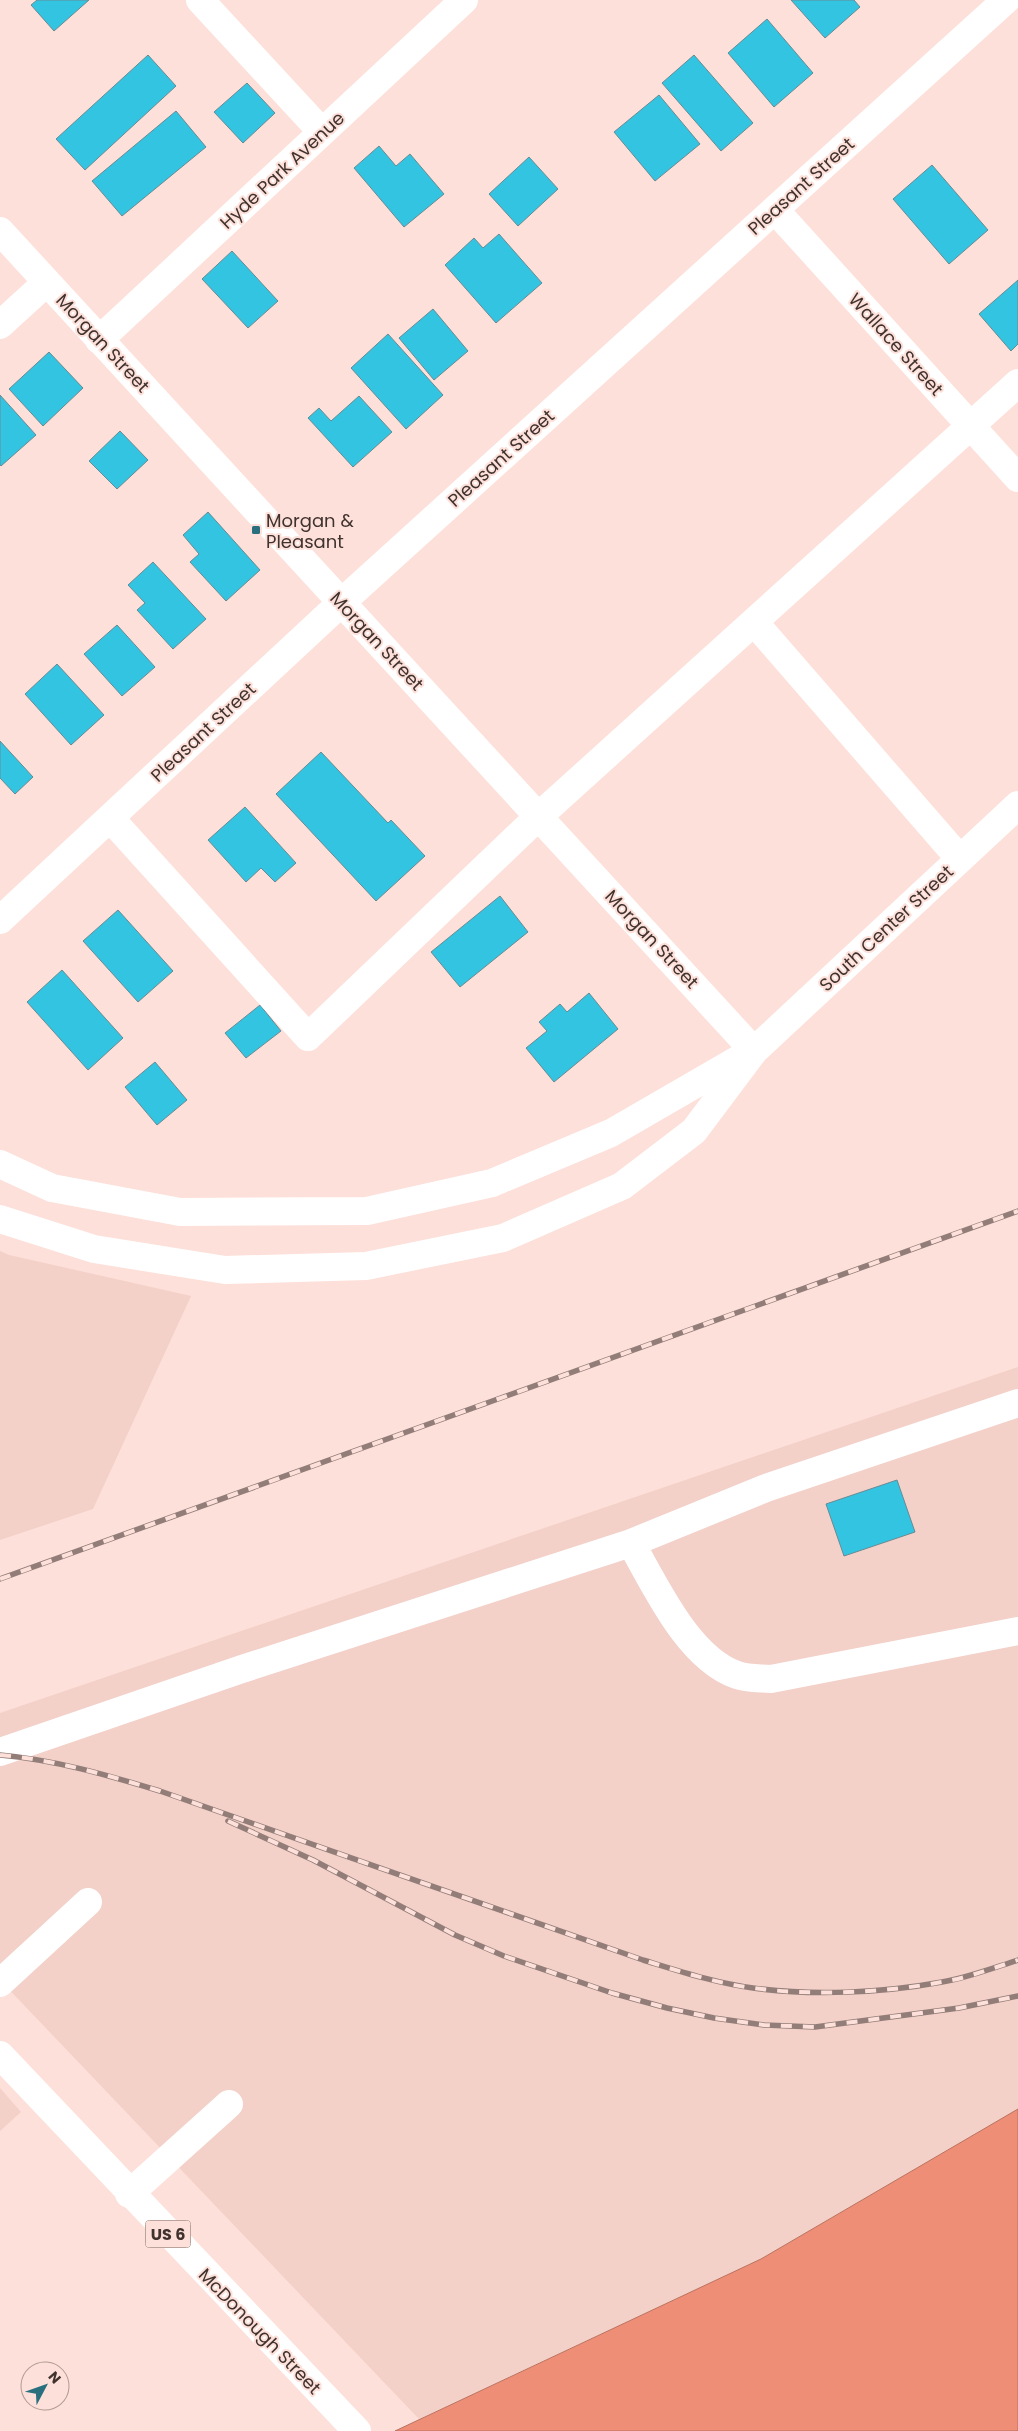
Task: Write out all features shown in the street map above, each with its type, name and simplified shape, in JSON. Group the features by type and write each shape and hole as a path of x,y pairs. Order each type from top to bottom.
{"street":[{"path":"200,0 322,132"},
{"name":"Hyde Park Avenue","path":"99,340 464,0"},
{"name":"Pleasant Street","path":"0,920 342,602 775,210 1009,7"},
{"name":"Wallace Street","path":"775,210 1018,478"},
{"name":"Morgan Street","path":"0,231 754,1051"},
{"path":"0,325 47,282"},
{"path":"110,818 308,1037 539,816 1018,383"},
{"path":"754,622 960,859"},
{"name":"South Center Street","path":"754,1051 1018,805"},
{"path":"0,1164 52,1188 180,1212 367,1211 492,1182 611,1134 754,1051"},
{"path":"0,1219 94,1249 225,1270 366,1266 503,1238 622,1186 694,1131 754,1051"},
{"path":"0,1752 242,1669 631,1543 766,1488 1018,1403"},
{"path":"631,1543 676,1622 704,1653 737,1675 772,1679 1018,1630"},
{"path":"0,1983 88,1902"},
{"name":"McDonough Street","path":"0,2055 129,2194 357,2431"},
{"path":"129,2194 229,2104"}],"shaded area":[{"path":"0,1251 9,1255 191,1296 93,1509 0,1540"},
{"path":"1018,1367 1018,2109 761,2259 419,2419 0,1980 0,1713"},
{"path":"0,2088 21,2112 0,2131"},
{"path":"1018,2109 1018,2431 395,2431 761,2259"}],"building":[{"path":"37,0 89,0 54,31 31,5"},
{"path":"791,0 854,0 860,7 825,38"},
{"path":"767,19 813,73 774,107 728,53"},
{"path":"148,55 176,86 85,170 56,139"},
{"path":"694,55 753,123 721,151 662,83"},
{"path":"247,83 275,113 243,143 214,112"},
{"path":"659,95 700,144 655,181 614,132"},
{"path":"176,111 206,147 122,216 92,181"},
{"path":"379,146 396,166 410,154 444,194 404,227 354,168"},
{"path":"529,157 558,189 518,226 489,194"},
{"path":"932,165 988,230 949,264 893,199"},
{"path":"499,234 542,283 496,323 445,265 474,238 483,248"},
{"path":"232,251 278,301 248,328 202,279"},
{"path":"1018,280 1018,344 1011,351 979,314"},
{"path":"433,309 468,351 434,380 399,338"},
{"path":"388,334 443,395 406,429 351,368"},
{"path":"49,352 83,388 43,426 9,389"},
{"path":"0,395 36,435 1,466 0,465"},
{"path":"359,396 392,432 353,467 308,418 319,408 331,421"},
{"path":"120,431 148,460 117,489 89,461"},
{"path":"208,512 260,570 226,601 190,562 199,554 183,535"},
{"path":"153,562 206,619 173,649 137,610 145,603 128,585"},
{"path":"117,625 155,667 122,696 84,654"},
{"path":"57,664 104,715 71,745 25,694"},
{"path":"0,741 33,777 15,794 0,778"},
{"path":"321,752 388,823 391,820 425,856 376,901 276,794"},
{"path":"245,807 296,863 275,882 261,868 246,882 208,840"},
{"path":"500,896 528,932 460,987 431,952"},
{"path":"118,910 173,971 138,1002 83,941"},
{"path":"62,970 123,1038 88,1070 27,1002"},
{"path":"589,993 618,1029 554,1082 526,1048 547,1031 539,1022 560,1004 567,1012"},
{"path":"260,1005 281,1031 246,1058 225,1033"},
{"path":"155,1062 187,1100 157,1125 125,1087"},
{"path":"897,1480 915,1532 844,1556 826,1504"}],"railway":[{"path":"0,1579 1018,1211"},
{"path":"0,1755 61,1764 160,1791 643,1960 725,1983 753,1988 799,1992 871,1991 919,1986 951,1980 980,1973 1018,1960"},
{"path":"228,1821 313,1860 455,1935 504,1956 612,1993 667,2008 714,2018 764,2025 815,2027 959,2008 1018,1996"}],"place":[{"name":"Morgan & Pleasant","path":"256,530"}]}
